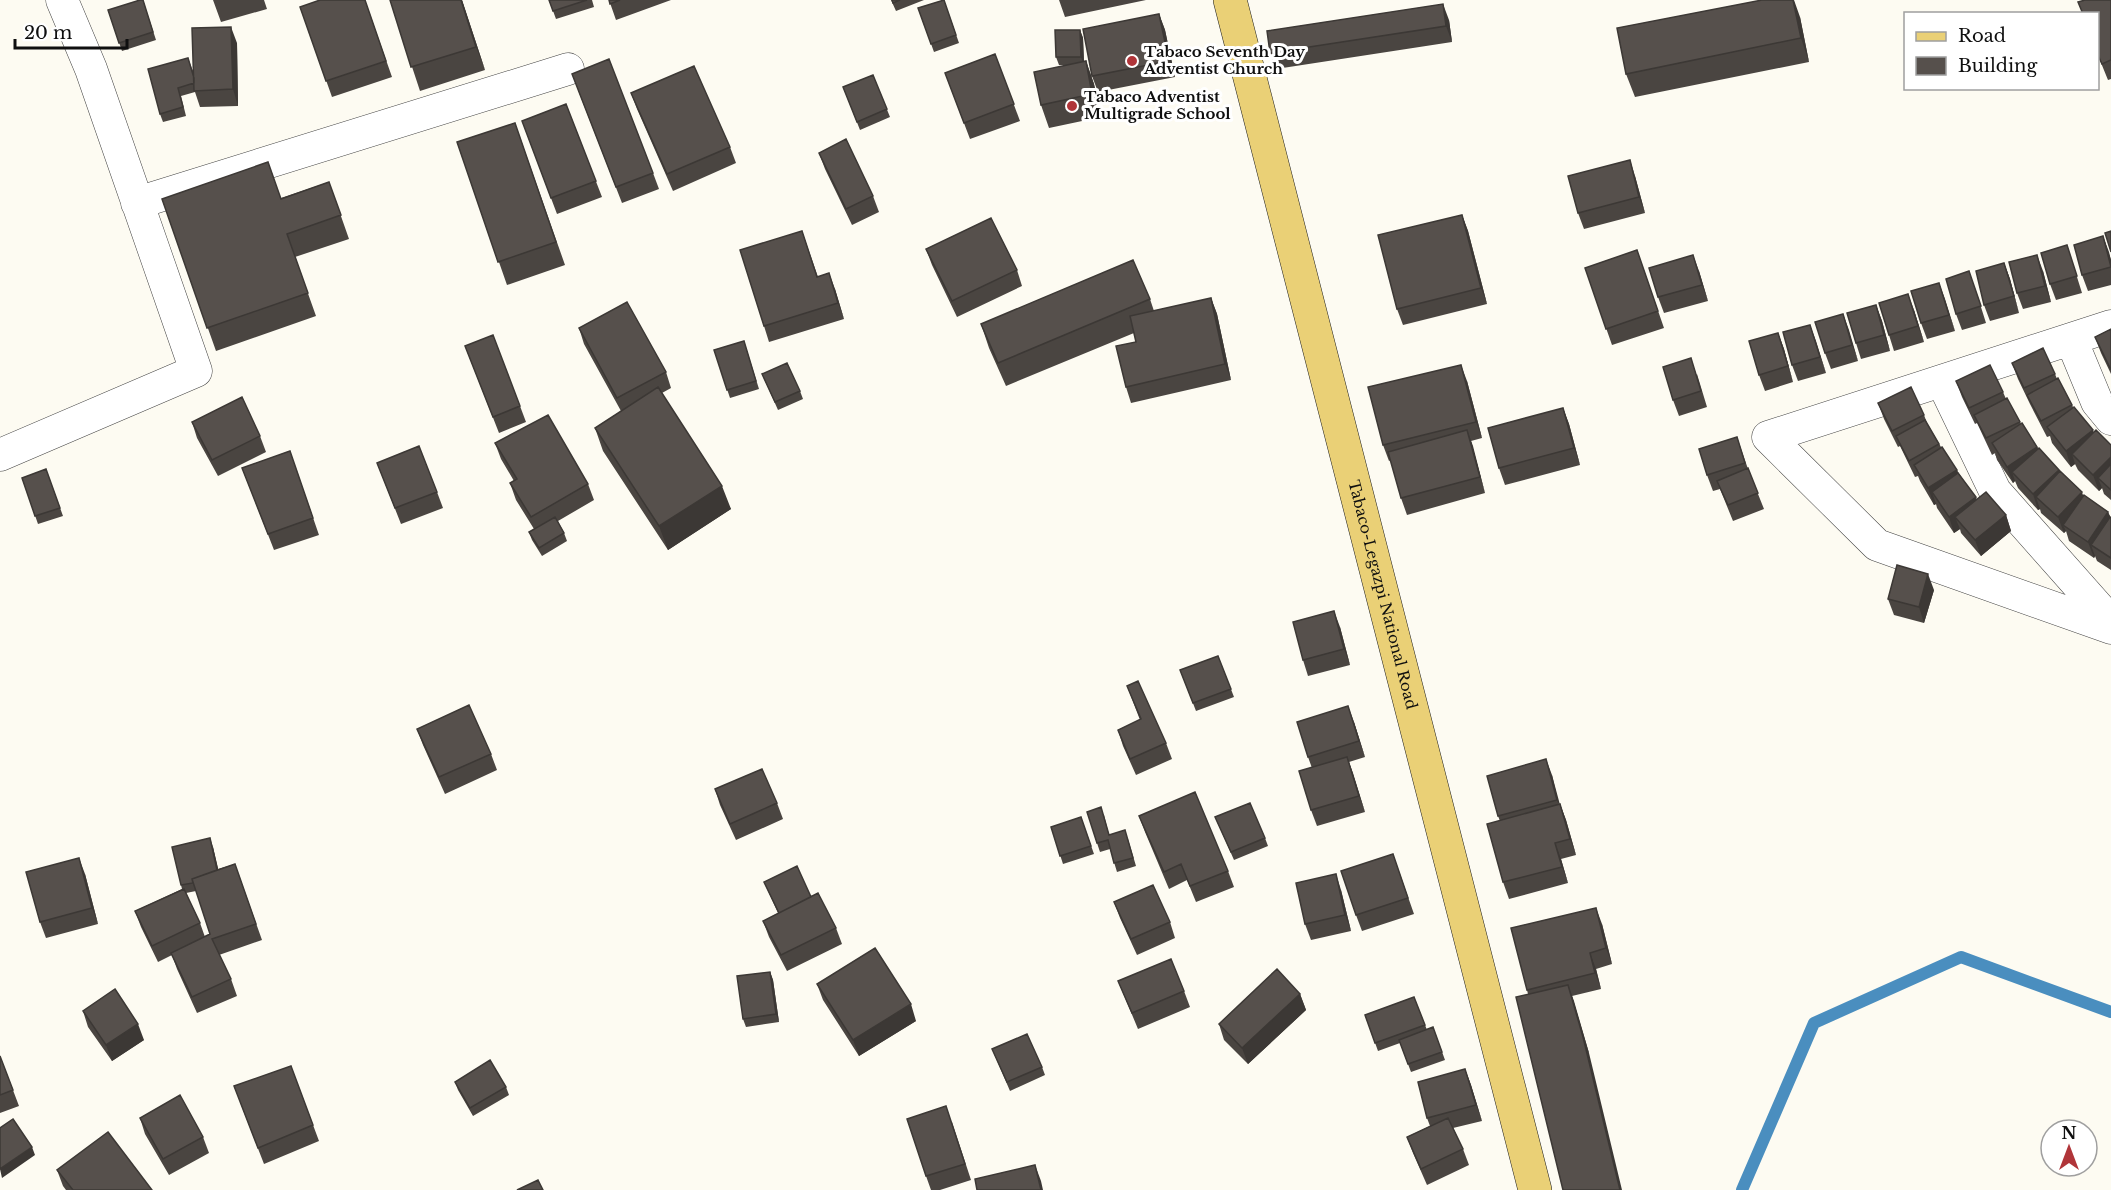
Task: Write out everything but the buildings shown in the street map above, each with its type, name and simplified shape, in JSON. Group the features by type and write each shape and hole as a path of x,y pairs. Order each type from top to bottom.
{"main road":[{"name":"Tabaco-Legazpi National Road","path":"1230,0 1535,1190"}],"street":[{"path":"0,455 196,371 92,69 62,0"},
{"path":"137,203 568,69"},
{"path":"2111,326 1768,437 1877,545 2111,628"},
{"path":"2071,339 2097,402 2111,419"},
{"path":"1942,381 1995,491 2111,622"}],"waterway":[{"path":"1742,1190 1814,1023 1961,957 2111,1012"}],"place":[{"name":"Tabaco Seventh Day Adventist Church","path":"1132,61"},
{"name":"Tabaco Adventist Multigrade School","path":"1072,106"}]}
